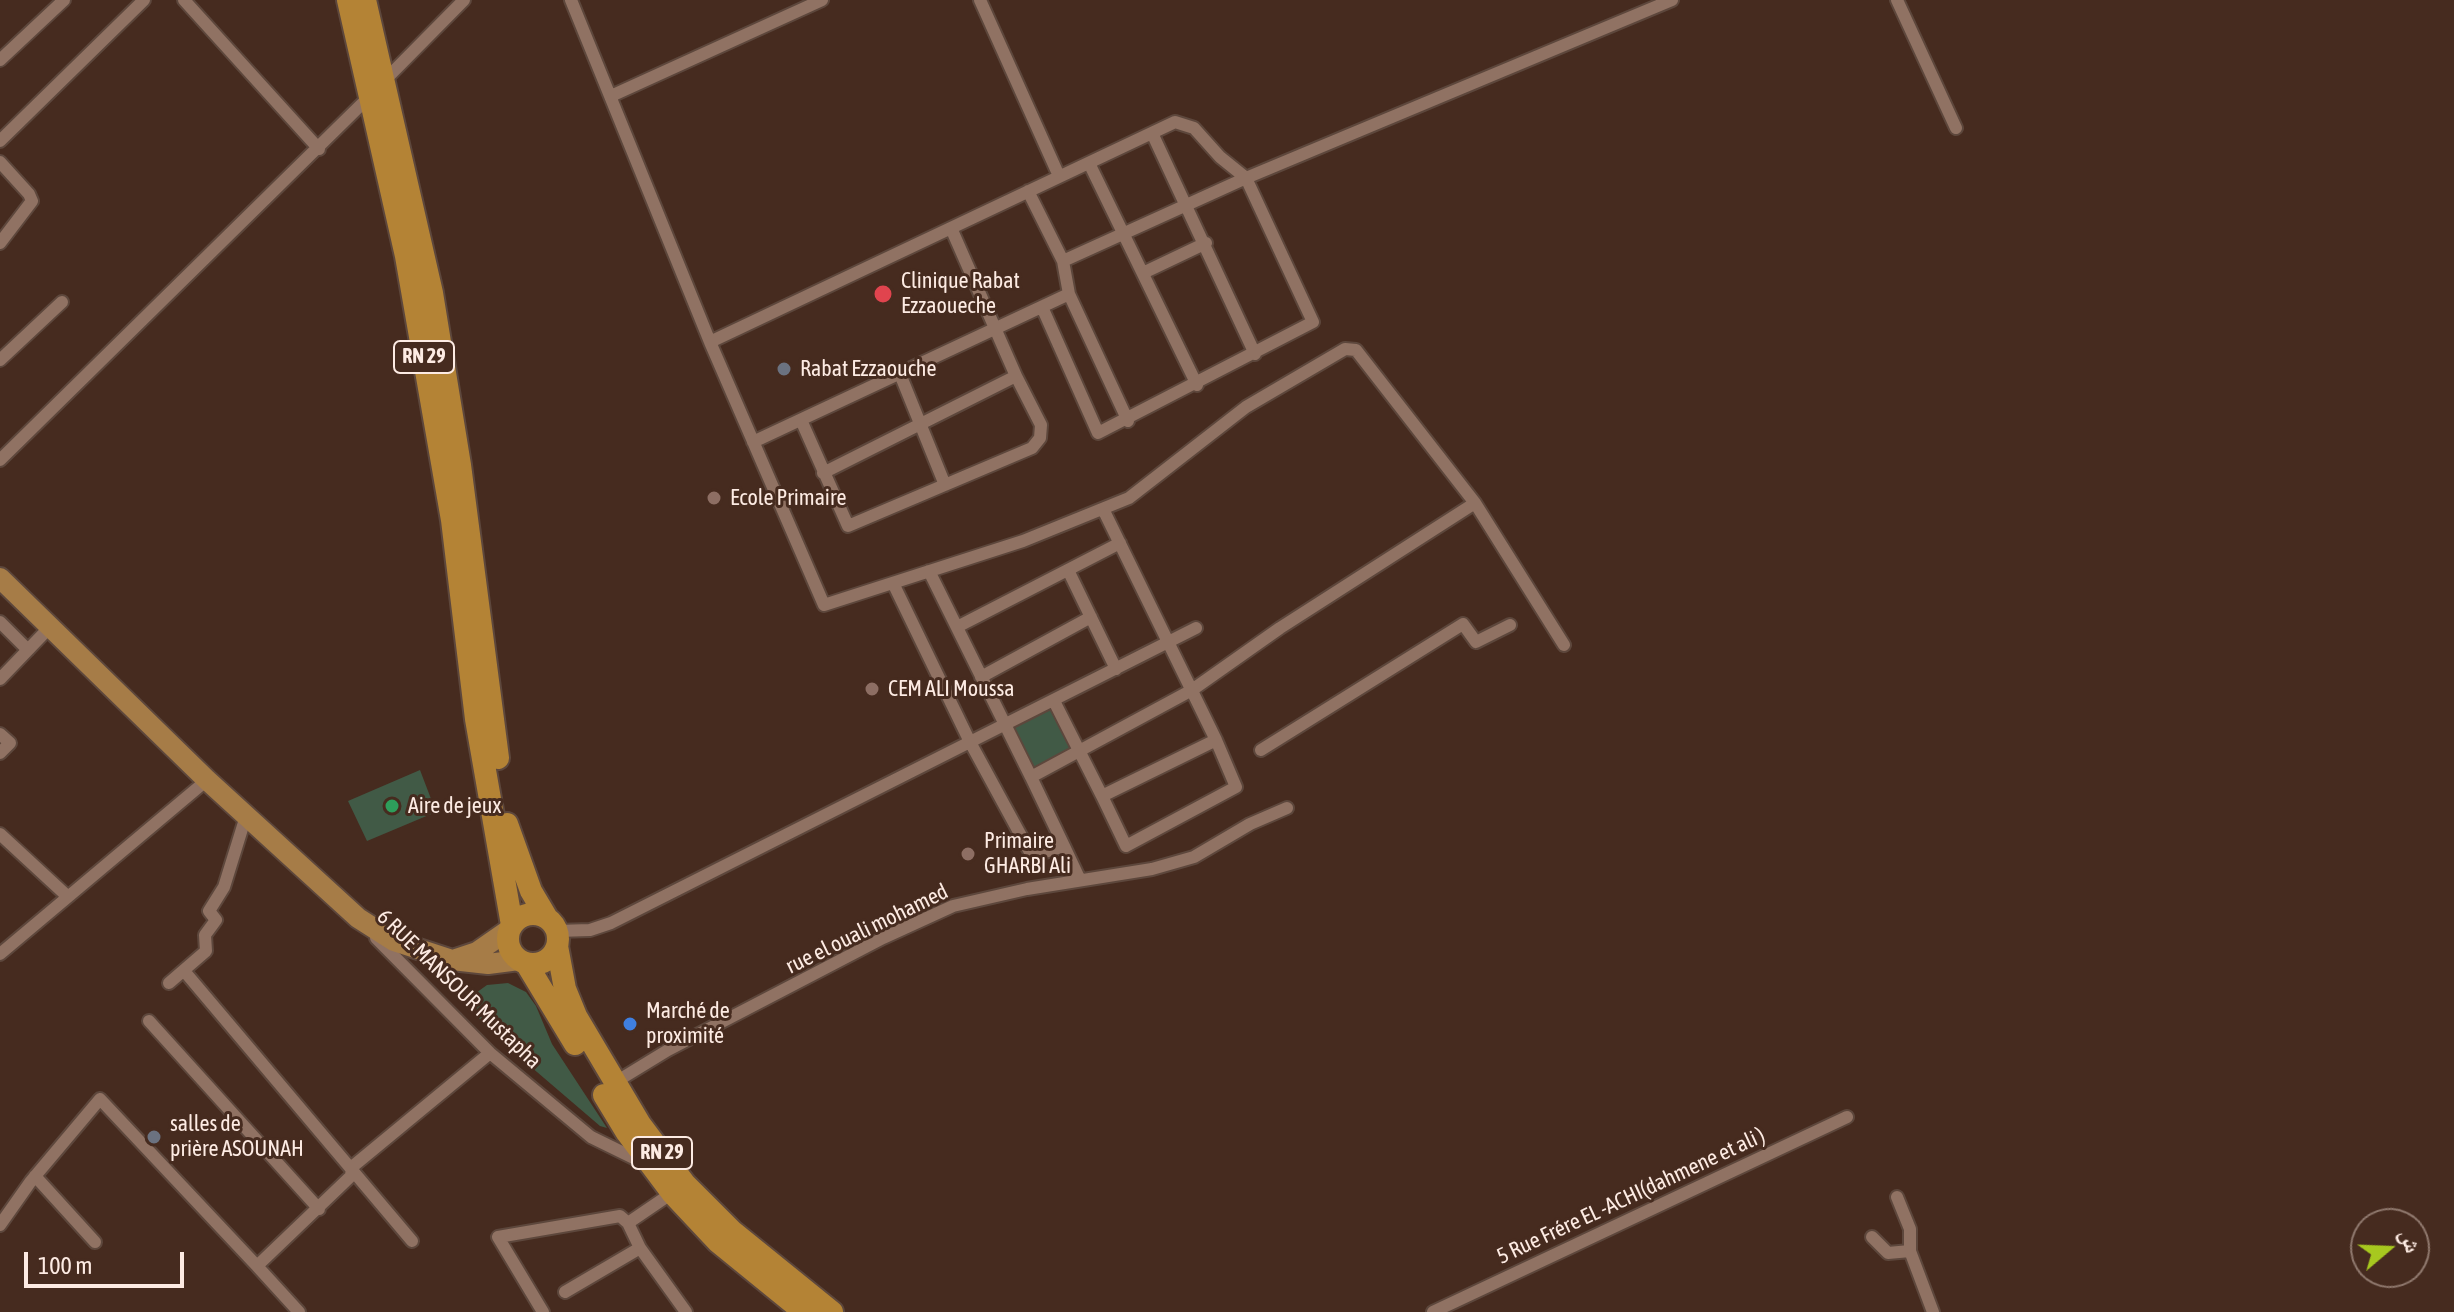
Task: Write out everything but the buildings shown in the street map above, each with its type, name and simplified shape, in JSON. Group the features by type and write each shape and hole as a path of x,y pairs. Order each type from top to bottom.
{"highway":[{"name":"RN 29","path":"348,0 406,256 437,432 476,719 511,927"},
{"name":"RN 29","path":"365,0 420,231 448,390 506,821 527,881 554,932 565,989 576,1016 614,1083 685,1184 732,1231 832,1312"},
{"path":"532,914 554,932 542,963 522,962 509,948 511,927 532,914"},
{"name":"RN 29","path":"522,962 627,1133 672,1193 718,1242 793,1308"}],"main road":[{"path":"0,578 207,780 358,918 394,941 452,960 488,964 522,962"},
{"path":"452,960 477,952 511,927"}],"street":[{"path":"0,60 64,0"},
{"path":"0,141 144,0"},
{"path":"184,0 319,149"},
{"path":"0,460 319,149 464,0"},
{"path":"571,0 710,342 824,605 1023,541 1129,498 1246,407 1345,349 1356,350 1475,503 1564,645"},
{"path":"611,96 822,0"},
{"path":"980,0 1059,176"},
{"path":"1063,261 1123,237 1246,178 1672,0"},
{"path":"1897,0 1956,128"},
{"path":"710,342 1175,122 1194,128 1220,157 1246,178 1313,322 1128,421 1098,433 1042,307"},
{"path":"1152,133 1185,207 1206,243 1255,354"},
{"path":"0,162 32,201 0,243"},
{"path":"1089,163 1197,385"},
{"path":"1028,191 1063,261 1069,294 1128,421"},
{"path":"801,420 848,526 1032,448 1040,438 1041,425 951,228"},
{"path":"1143,273 1206,243"},
{"path":"753,442 1069,294"},
{"path":"0,360 62,302"},
{"path":"900,374 945,485"},
{"path":"823,473 1016,376"},
{"path":"1031,777 1192,690 1280,628 1475,503"},
{"path":"1103,509 1170,642 1236,787 1126,846"},
{"path":"957,627 1120,543"},
{"path":"1068,570 1116,669"},
{"path":"929,571 1080,880"},
{"path":"893,583 970,742 1032,856 1064,846"},
{"path":"981,677 1091,617"},
{"path":"0,622 28,650"},
{"path":"1261,750 1463,624 1476,642 1510,625"},
{"path":"0,679 49,628"},
{"path":"554,932 590,930 611,923 1196,628"},
{"path":"1054,701 1138,871"},
{"path":"0,734 10,743 0,753"},
{"path":"1102,796 1216,740"},
{"path":"0,954 66,895 207,780"},
{"name":"rue el ouali mohamed","path":"614,1083 668,1050 883,938 953,906 1138,871 1194,857 1250,824 1287,808"},
{"path":"169,983 206,951 205,935 216,920 209,911 224,887 246,816"},
{"path":"0,834 66,895"},
{"name":"6 RUE MANSOUR Mustapha","path":"358,918 490,1053 591,1137 652,1167"},
{"path":"185,972 412,1241"},
{"path":"149,1021 319,1209"},
{"path":"257,1266 351,1176 352,1167 490,1053"},
{"path":"0,1225 35,1176 100,1099 299,1312"},
{"name":"5 Rue Frére EL -ACHI(dahmene et ali )","path":"1433,1312 1847,1117"},
{"path":"35,1176 95,1242"},
{"path":"628,1223 672,1193"},
{"path":"1897,1197 1910,1229 1910,1251 1933,1312"},
{"path":"543,1312 498,1237 620,1216 628,1223 640,1248 686,1312"},
{"path":"1872,1237 1888,1253 1910,1251"},
{"path":"565,1292 640,1248"}],"green space":[{"path":"1053,705 1074,748 1032,772 1010,726"},
{"name":"Aire de jeux","path":"420,770 436,812 367,841 348,801"},
{"path":"508,983 526,992 536,1006 552,1044 607,1128 600,1126 488,1030 472,1009 473,995 487,985"}],"place":[{"name":"Clinique Rabat Ezzaoueche","path":"883,294"},
{"name":"Rabat Ezzaouche","path":"784,369"},
{"name":"Ecole Primaire","path":"714,498"},
{"name":"CEM ALI Moussa","path":"872,689"},
{"name":"Aire de jeux","path":"392,806"},
{"name":"Primaire GHARBI Ali","path":"968,854"},
{"name":"Marché de proximité","path":"630,1024"},
{"name":"salles de prière ASOUNAH","path":"154,1137"}]}
